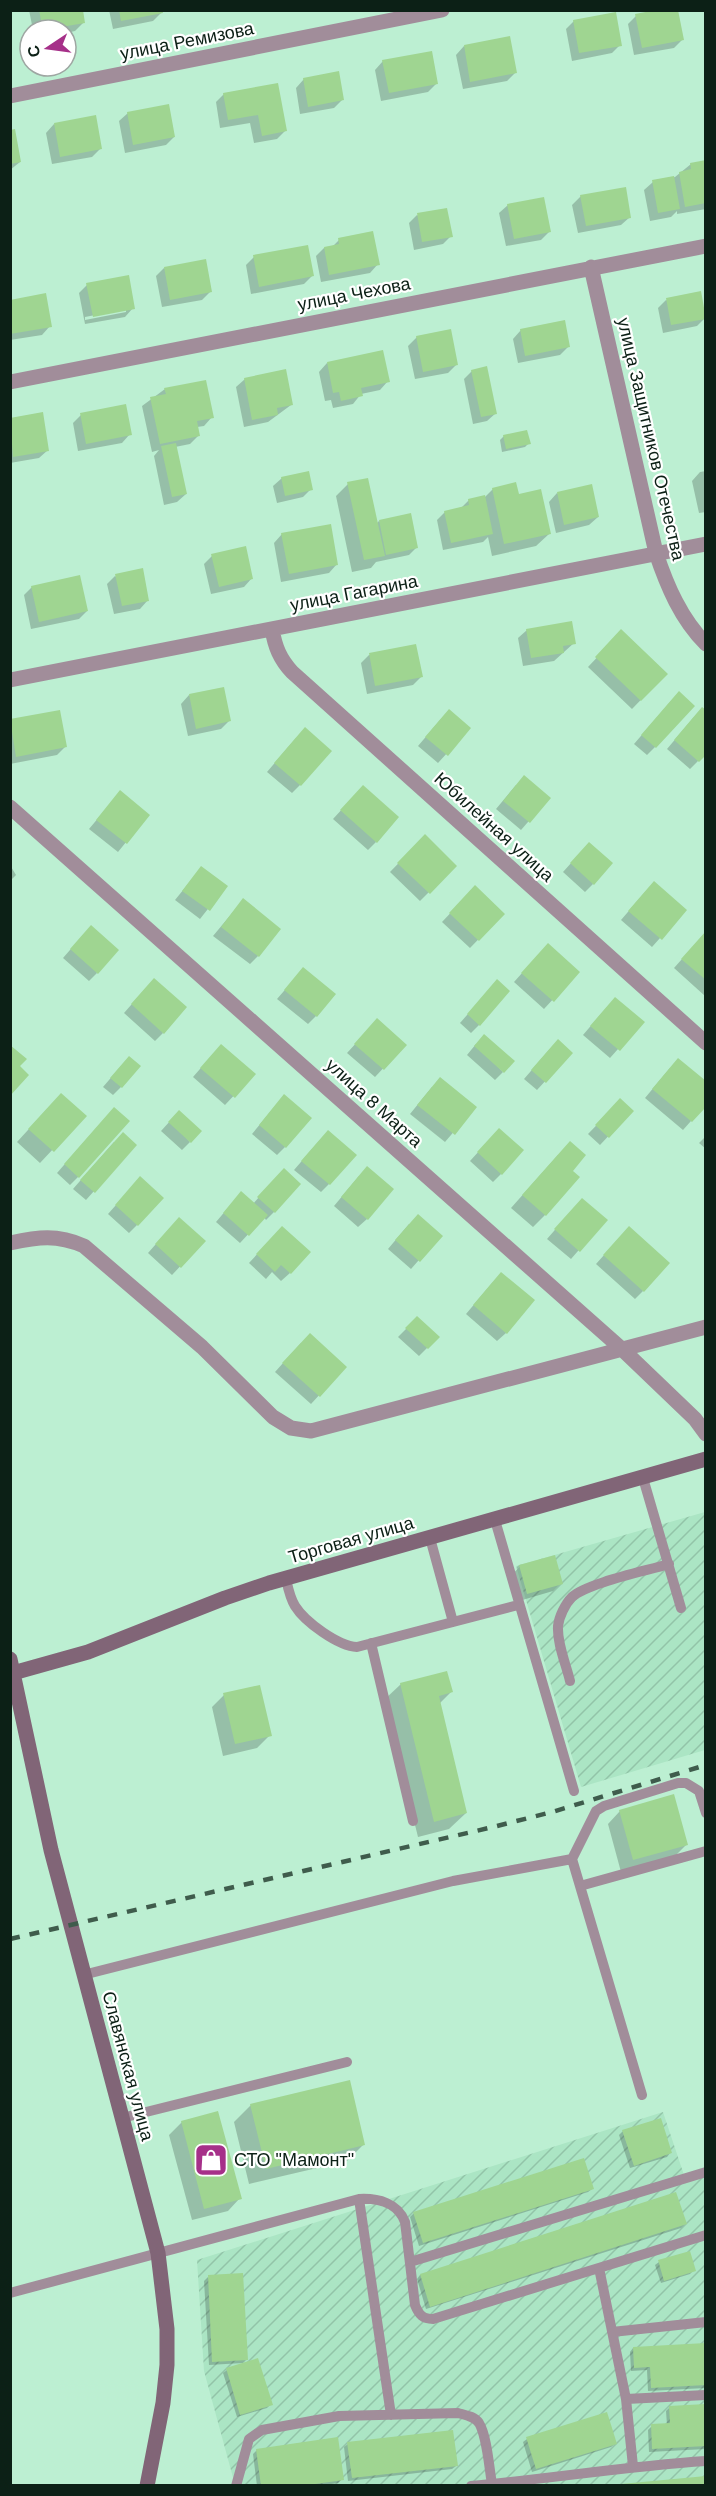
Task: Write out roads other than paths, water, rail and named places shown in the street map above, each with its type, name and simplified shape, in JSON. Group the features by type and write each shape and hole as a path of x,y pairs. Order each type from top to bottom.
{"street":[{"name":"улица Ремизова","path":"10,96 442,10"},
{"name":"улица Чехова","path":"10,382 705,246"},
{"name":"улица Защитников Отечества","path":"591,267 656,553 672,596 684,618 705,644"},
{"name":"улица Гагарина","path":"10,680 705,544"},
{"name":"Юбилейная улица","path":"272,629 275,645 282,661 292,672 705,1043"},
{"name":"улица 8 Марта","path":"10,807 623,1350 695,1419 705,1434"},
{"path":"10,1243 32,1239 67,1238 84,1246 202,1347 273,1417 291,1428 310,1431 705,1327"},
{"name":"Торговая улица","path":"12,1666 88,1652 225,1598 705,1459"},
{"name":"Славянская улица","path":"12,1666 34,1778 83,1975 158,2253 167,2329 167,2366 163,2403 147,2486"}],"lane":[{"path":"643,1478 681,1608"},
{"path":"495,1520 574,1791"},
{"path":"430,1538 453,1622"},
{"path":"570,1681 559,1639 558,1624 564,1606 572,1596 585,1589 669,1564"},
{"path":"286,1579 295,1606 303,1616 347,1647 357,1647 518,1605"},
{"path":"371,1643 413,1821"},
{"path":"642,2095 572,1859 596,1811 604,1806 678,1783 686,1783 699,1791 705,1813"},
{"path":"580,1886 705,1851"},
{"path":"83,1975 453,1881 572,1859"},
{"path":"122,2118 346,2062"},
{"path":"410,2262 705,2172"},
{"path":"359,2199 391,2415"},
{"path":"10,2293 359,2199 386,2203 401,2213 405,2222 415,2305 419,2314 425,2319 434,2319 705,2235"},
{"path":"599,2268 626,2399 633,2466"},
{"path":"612,2332 705,2322"},
{"path":"626,2399 705,2395"},
{"path":"236,2486 249,2439 262,2430 339,2416 458,2413 470,2416 478,2422 483,2434 492,2484"},
{"path":"471,2486 633,2466 705,2461"}],"railway":[{"path":"10,1939 493,1827 552,1812 706,1765"}],"place":[{"name":"СТО \"Мамонт\"","path":"211,2160"}]}
